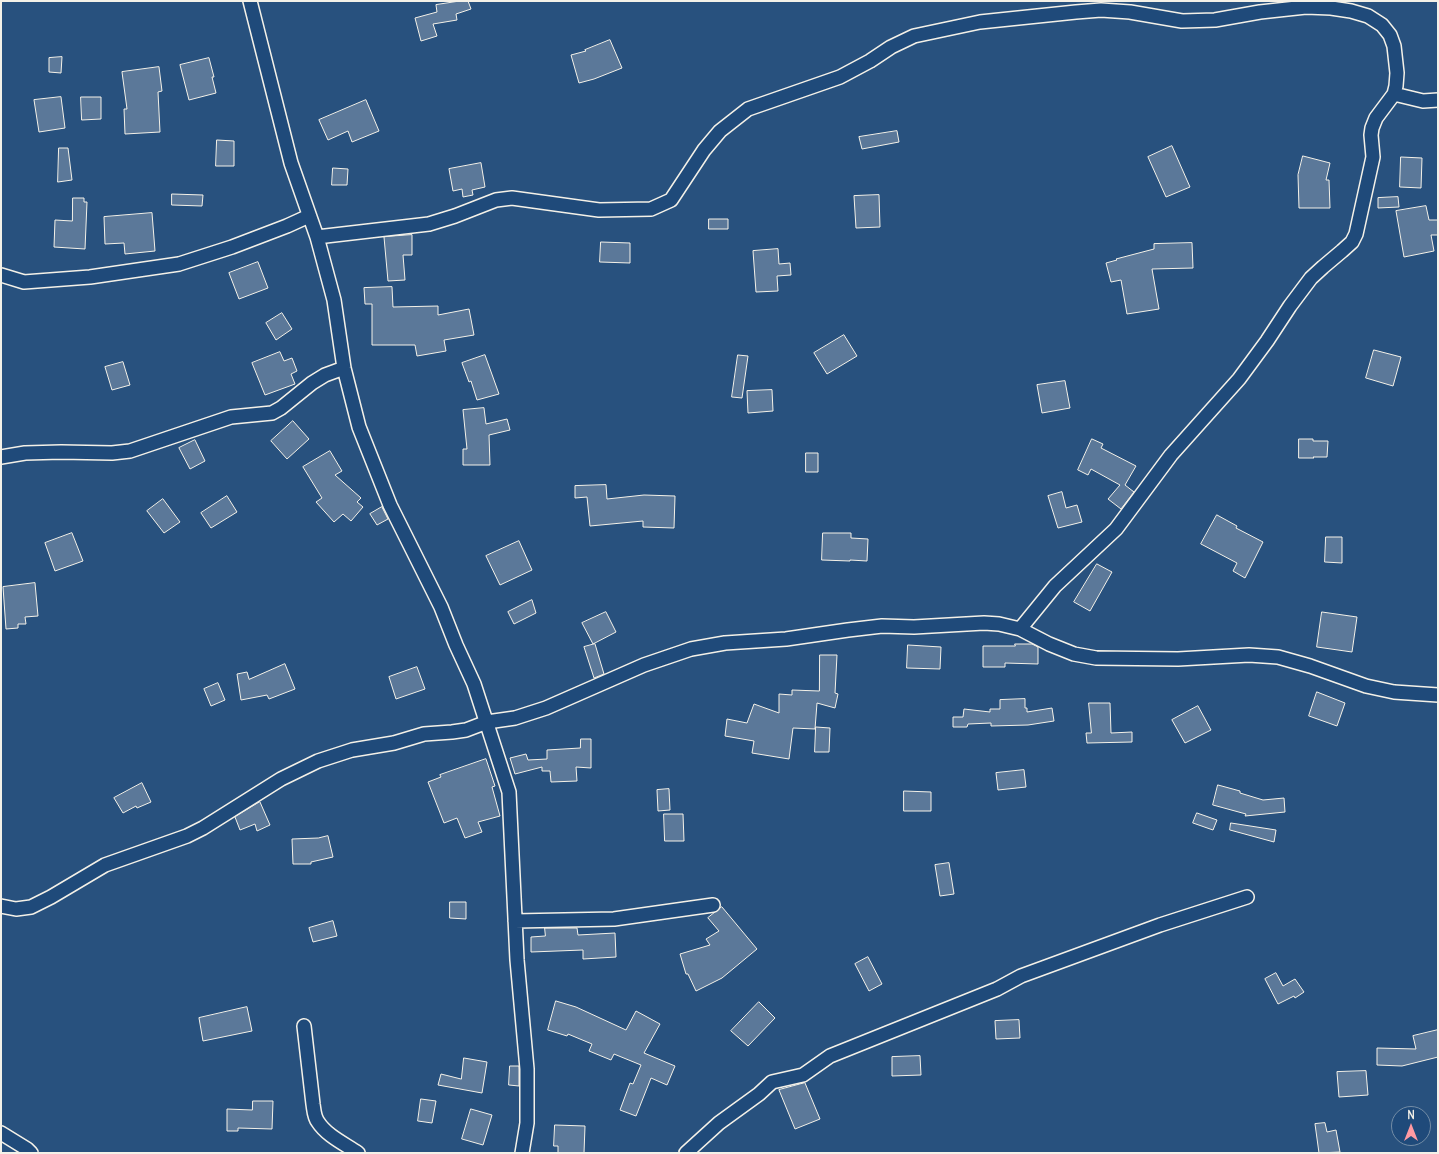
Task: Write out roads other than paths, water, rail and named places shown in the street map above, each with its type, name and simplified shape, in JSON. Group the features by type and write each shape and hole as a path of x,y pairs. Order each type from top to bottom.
{"street":[{"path":"250,1 291,163 317,237 334,300 344,368 359,426 390,505 441,607 474,684 508,792 515,922 527,1069 527,1122 522,1153"},
{"path":"317,237 429,224 455,216 496,200 512,198 599,210 651,209 671,200 704,150 720,131 748,109 840,77 870,61 891,47 914,36 980,22 1101,10 1130,12 1182,21 1214,20 1288,8 1331,8 1351,11 1368,16 1382,25 1390,35 1394,46 1397,73 1394,94 1376,118 1372,128 1371,135 1373,157 1356,234 1352,242 1311,278 1239,379 1171,455 1116,529 1055,586 1020,629"},
{"path":"1394,94 1423,101 1438,100"},
{"path":"1,275 24,282 90,277 179,264 232,247 310,216"},
{"path":"1,457 25,453 112,453 130,451 231,417 272,413 281,408 312,383 325,375 344,368"},
{"path":"1,906 16,909 31,907 106,865 187,836 203,828 281,779 318,761 352,750 394,743 424,734 466,730 487,722 515,718 546,708 644,665 691,649 725,643 786,639 882,626 914,627 984,623 1000,624 1020,629 1074,654 1096,658 1178,659 1249,655 1278,657 1310,666 1366,686 1394,692 1438,695"},
{"path":"686,1153 719,1123 759,1094 772,1082 803,1075 830,1056 997,989 1021,976 1160,925 1248,897"},
{"path":"515,922 614,919 713,905"},
{"path":"304,1026 315,1117 318,1123 327,1132 358,1153"},
{"path":"1,1134 27,1149 31,1153"}]}
